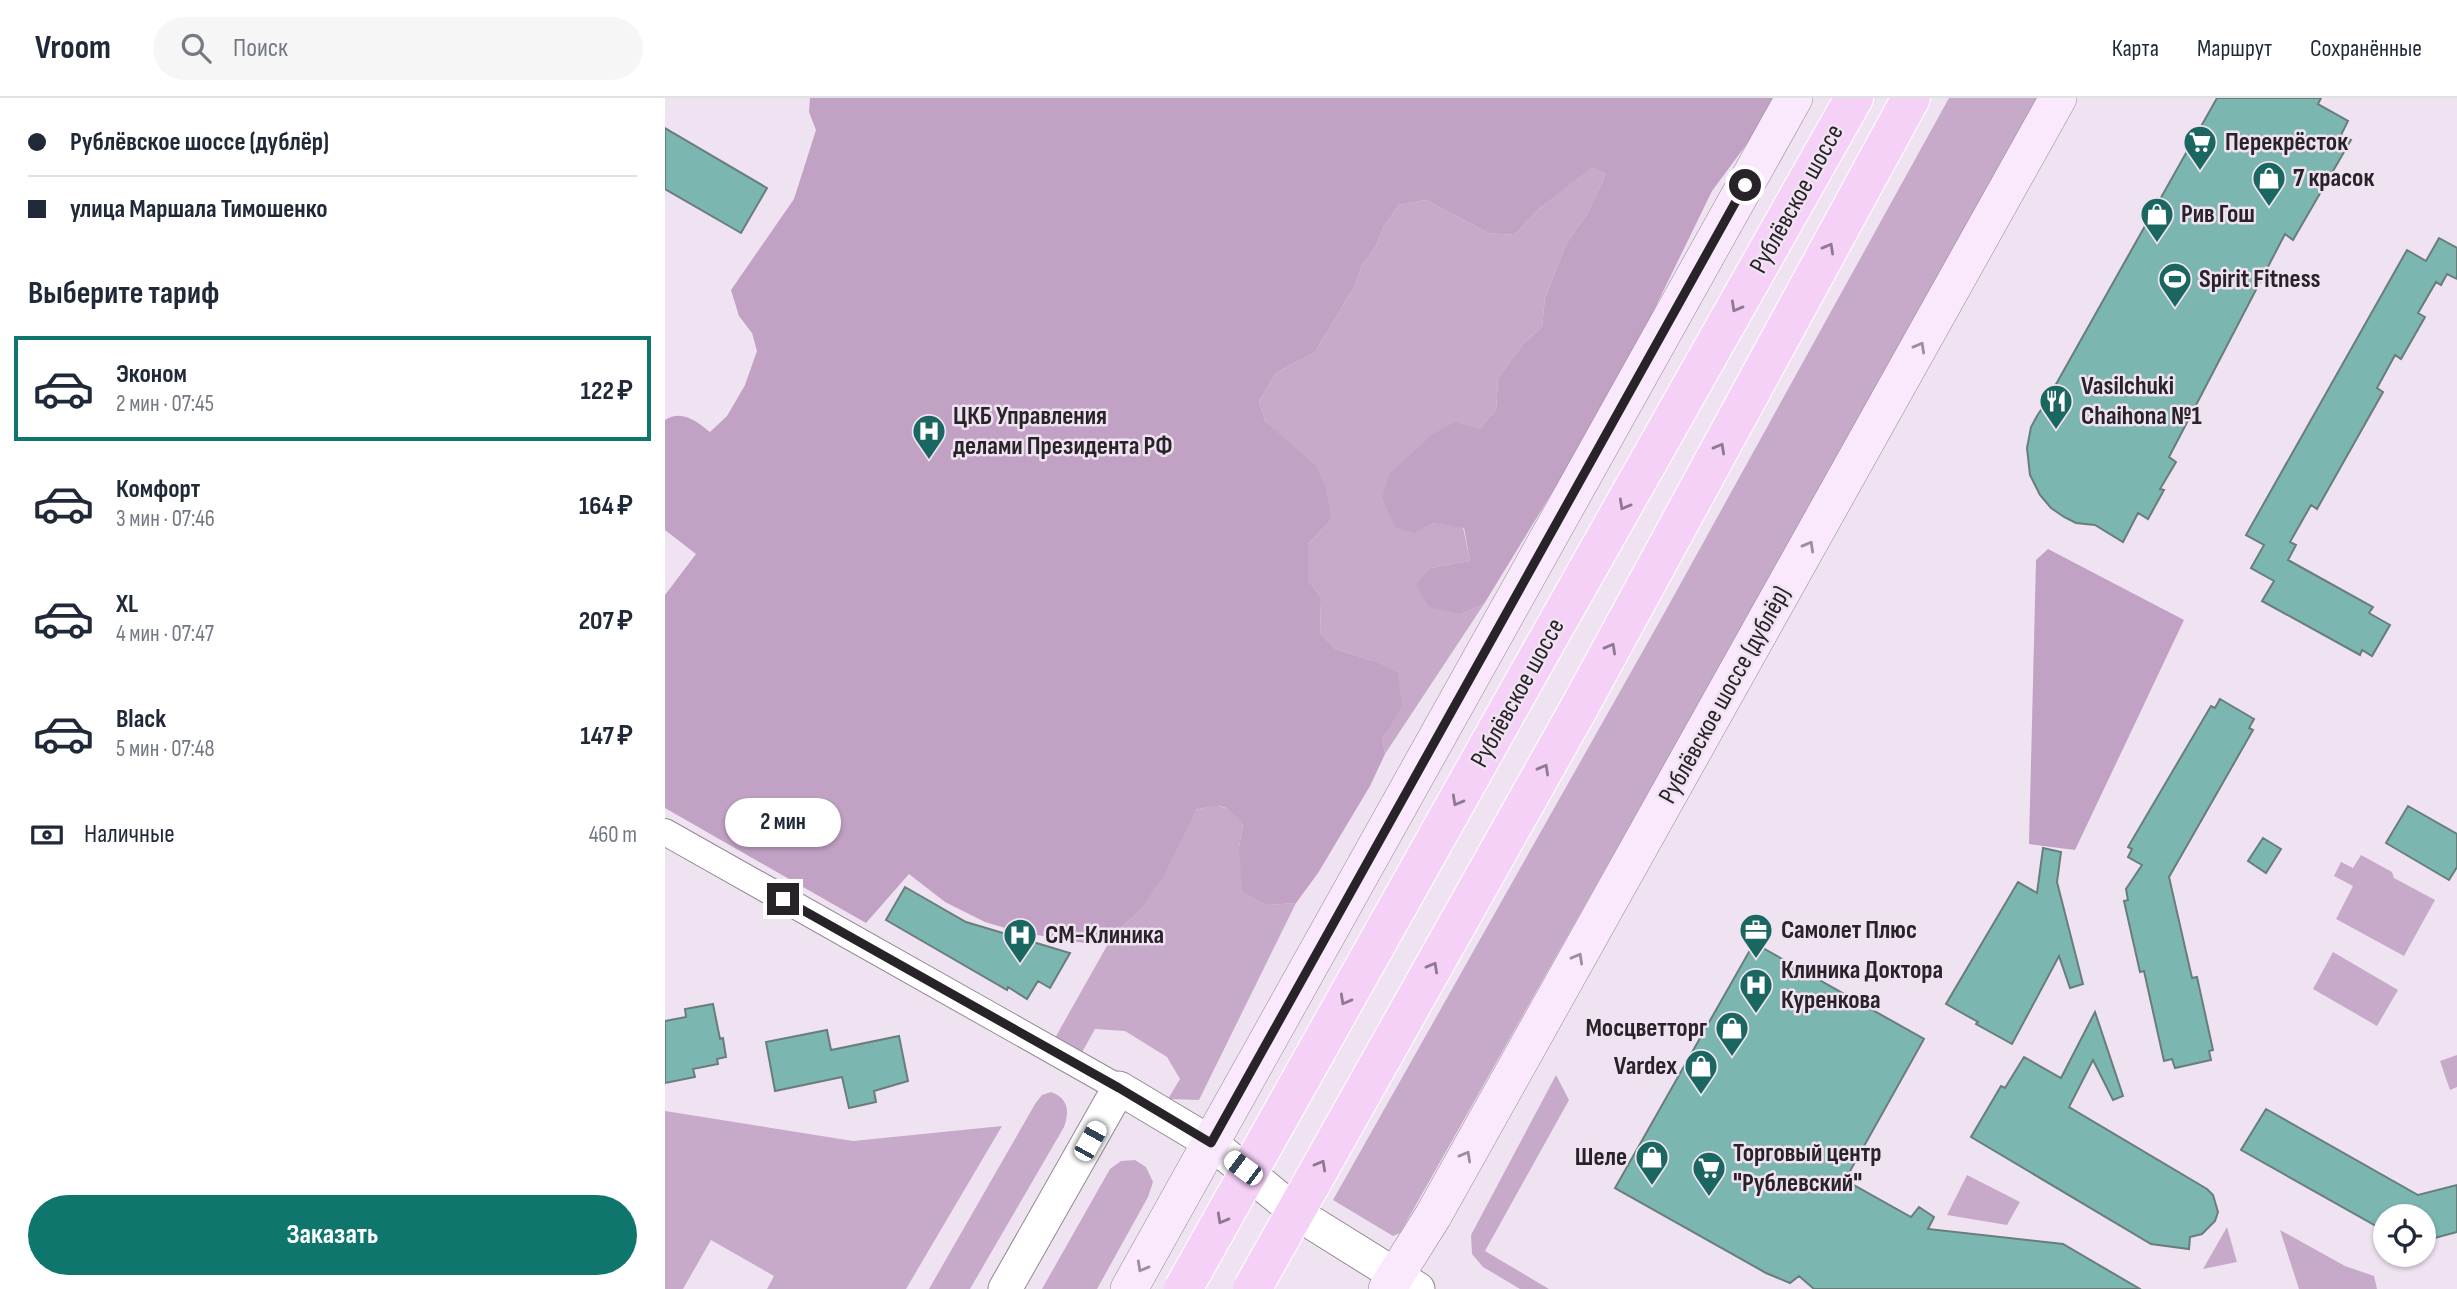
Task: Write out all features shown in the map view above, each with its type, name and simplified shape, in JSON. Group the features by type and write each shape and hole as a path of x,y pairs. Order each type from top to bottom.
{"main road":[{"path":"1129,1289 1794,98"},
{"name":"Рублёвское шоссе","path":"1183,1289 1854,98"},
{"name":"Рублёвское шоссе","path":"1252,1289 1579,708 1911,98"},
{"name":"Рублёвское шоссе (дублёр)","path":"1401,1284 1433,1216 2058,98"}],"street":[{"path":"665,832 1119,1088 1211,1143 1301,1216 1401,1284"},
{"path":"1005,1289 1119,1088"}],"shaded area":[{"path":"810,98 1775,98 1749,141 1712,191 1616,388 1484,604 1461,614 1429,607 1416,585 1430,568 1470,561 1464,528 1432,523 1415,533 1396,528 1382,498 1389,474 1433,434 1455,422 1479,429 1496,410 1498,378 1523,344 1542,327 1545,298 1566,244 1587,214 1606,174 1592,167 1540,208 1514,235 1488,233 1426,200 1399,205 1384,226 1376,246 1362,265 1354,287 1315,352 1276,373 1259,401 1265,421 1317,467 1326,488 1331,520 1308,544 1308,580 1321,597 1320,633 1335,649 1374,661 1398,673 1402,707 1382,739 1385,754 1370,786 1318,873 1296,903 1267,905 1242,891 1239,847 1243,825 1228,809 1217,806 1204,808 1196,810 1163,877 1139,911 1113,935 1090,944 1019,932 985,922 945,902 909,874 866,923 665,808 665,595 696,554 665,530 665,420 683,416 710,432 727,416 745,385 757,351 752,333 739,316 731,290 794,199 816,130 809,112"},
{"path":"1949,98 2040,98 1400,1233 1393,1236 1333,1200 1666,610"},
{"path":"1592,166 1606,174 1587,214 1566,244 1545,298 1542,327 1523,344 1498,378 1496,410 1479,429 1432,523 1463,527 1470,561 1430,568 1461,614 1484,604 1385,754 1382,739 1401,707 1374,661 1335,649 1320,633 1321,597 1308,580 1308,544 1331,520 1290,445 1265,421 1259,401 1276,373 1315,352 1354,287 1362,265 1376,246 1384,226 1399,205 1426,200 1488,233 1514,235 1540,208"},
{"path":"2048,549 2184,620 2075,850 2029,844 2036,560"},
{"path":"1214,805 1233,810 1243,825 1239,847 1267,905 1296,903 1199,1100 1168,1099 1180,1079 1167,1057 1125,1031 1095,1029 1081,1054 1055,1038 1113,935 1139,911 1196,810"},
{"path":"2361,855 2392,872 2394,878 2435,900 2404,956 2336,919 2353,886 2334,876 2341,862 2353,868"},
{"path":"2333,952 2398,990 2377,1026 2313,989"},
{"path":"2457,1055 2457,1087 2450,1090 2440,1061"},
{"path":"1556,1075 1569,1100 1485,1251 1549,1289 1520,1289 1483,1267 1472,1254 1471,1235"},
{"path":"1051,1092 1061,1098 1066,1106 1064,1127 970,1289 929,1289 1035,1104 1042,1095"},
{"path":"665,1111 853,1141 1002,1126 906,1289 767,1289 774,1276 711,1240 683,1289 665,1289"},
{"path":"1135,1160 1146,1167 1153,1182 1148,1197 1097,1289 1042,1289 1110,1169 1121,1161"},
{"path":"1967,1175 2020,1202 2007,1225 1947,1215"},
{"path":"2227,1227 2237,1262 2203,1269"},
{"path":"2280,1230 2345,1266 2374,1276 2377,1289 2299,1289"}],"building":[{"path":"2217,98 2321,98 2318,104 2348,121 2341,135 2351,140 2293,240 2285,234 2169,457 2176,462 2160,489 2164,490 2148,519 2138,513 2123,542 2095,525 2076,523 2064,517 2051,508 2040,495 2030,475 2027,448 2031,427 2045,404 2056,394 2055,386"},
{"path":"665,128 767,188 741,233 665,189"},
{"path":"2439,238 2457,248 2457,279 2447,274 2441,285 2436,282 2418,313 2425,317 2401,359 2395,355 2377,388 2383,392 2317,509 2311,505 2290,542 2296,545 2288,560 2373,607 2369,613 2390,625 2372,656 2362,650 2360,655 2262,601 2274,581 2251,568 2264,545 2246,535 2407,250 2426,261"},
{"path":"2220,699 2254,719 2249,728 2253,730 2169,877 2192,978 2197,977 2213,1050 2209,1051 2211,1060 2175,1068 2172,1059 2164,1061 2144,971 2140,972 2124,901 2128,900 2126,889 2142,865 2128,857 2132,849 2128,847 2211,706 2215,708"},
{"path":"2408,806 2457,834 2457,867 2449,880 2386,843"},
{"path":"2263,838 2281,849 2266,873 2248,861"},
{"path":"2043,848 2061,852 2057,882 2083,984 2070,988 2059,956 2012,1044 1946,1004 2018,882 2037,893"},
{"path":"905,887 966,922 1070,953 1050,988 1038,981 1027,999 886,920"},
{"path":"1754,943 1924,1039 1845,1180 1911,1217 1919,1207 1934,1217 1928,1229 2063,1244 2140,1289 1814,1289 1799,1276 1790,1283 1766,1273 1615,1188"},
{"path":"713,1004 726,1057 717,1059 718,1064 693,1069 695,1077 665,1083 665,1021 686,1017 685,1009"},
{"path":"2095,1012 2123,1096 2113,1100 2093,1060 2069,1107 2213,1195 2218,1212 2215,1221 2202,1234 2190,1237 2189,1249 2151,1244 1971,1137 2001,1086 2005,1088 2024,1057 2061,1078"},
{"path":"827,1030 831,1050 899,1036 908,1081 874,1091 876,1102 849,1108 842,1077 775,1091 766,1042"},
{"path":"2266,1109 2418,1195 2457,1185 2457,1232 2436,1238 2436,1204 2373,1204 2373,1224 2241,1150"}],"place":[{"name":"Перекрёсток","path":"2200,172"},
{"name":"7 красок","path":"2269,208"},
{"name":"Рив Гош","path":"2157,244"},
{"name":"Spirit Fitness","path":"2175,309"},
{"name":"Vasilchuki Chaihona №1","path":"2056,431"},
{"name":"ЦКБ Управления делами Президента РФ","path":"929,461"},
{"name":"Самолет Плюс","path":"1756,960"},
{"name":"СМ-Клиника","path":"1020,965"},
{"name":"Клиника Доктора Куренкова","path":"1756,1015"},
{"name":"Мосцветторг","path":"1732,1058"},
{"name":"Vardex","path":"1701,1096"},
{"name":"Шеле","path":"1652,1187"},
{"name":"Торговый центр \"Рублевский\"","path":"1709,1198"}],"route":[{"path":"783,899 1119,1088 1211,1143 1745,185"}]}
